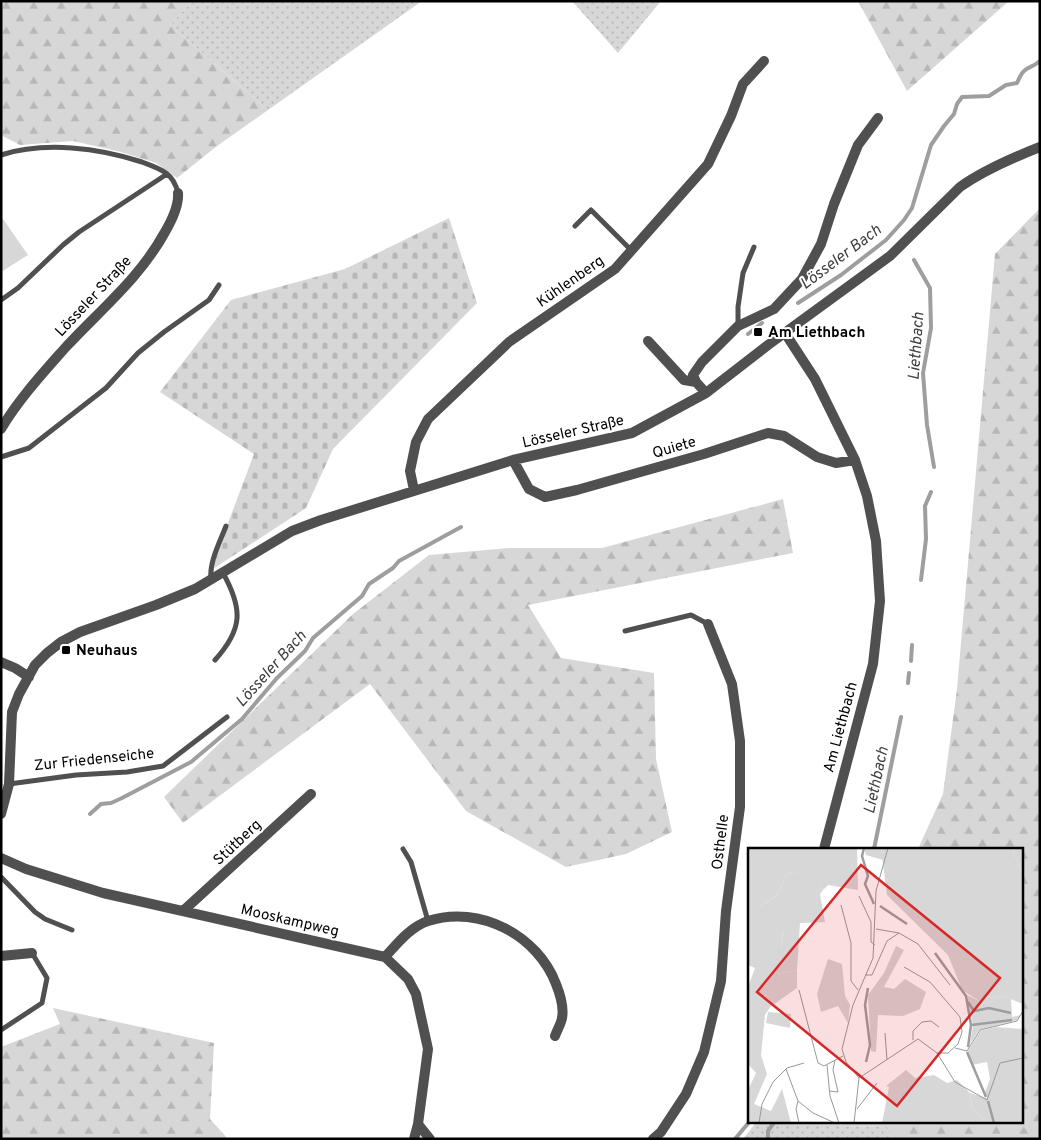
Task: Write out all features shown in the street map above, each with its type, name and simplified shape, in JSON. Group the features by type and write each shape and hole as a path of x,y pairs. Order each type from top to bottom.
{"street":[{"name":"Kühlenberg","path":"414,490 410,471 416,442 428,419 508,342 615,269 708,164 731,116 743,84 764,61"},
{"path":"706,393 696,382 693,375 702,362 738,326 774,309 802,279 821,244 834,204 858,145 878,118"},
{"name":"Lösseler Straße","path":"28,677 47,652 61,642 101,624 194,589 292,532 414,490 513,460 632,434 706,393 897,250 960,187 972,178 1017,156 1040,148"},
{"name":"Lösseler Straße","path":"1,429 37,380 66,347 122,292 154,251 173,215 178,193"},
{"name":"Am Liethbach","path":"785,333 814,379 855,460 867,496 876,541 880,601 873,664 824,848"},
{"path":"648,341 684,380 696,382"},
{"name":"Quiete","path":"513,460 529,489 545,497 578,490 695,457 768,433 784,436 817,457 836,463 855,460"},
{"name":"Osthelle","path":"654,1139 661,1132 686,1094 704,1052 720,981 726,911 740,807 740,741 732,684 708,624"},
{"path":"1,662 15,668 28,677 12,712 9,784 1,814"},
{"name":"Stütberg","path":"183,911 311,794"},
{"name":"Mooskampweg","path":"1,858 26,869 103,893 384,957 408,979 416,994 428,1049 418,1124 414,1139"},
{"path":"384,957 408,933 428,921 459,917 475,918 510,930 539,953 551,969 558,988 562,1017 555,1036"},
{"path":"1,956 32,954"},
{"path":"418,1124 430,1139"}],"lane":[{"path":"1,155 16,151 44,148 87,150 122,155 167,174 79,232 18,288 1,300"},
{"name":"Lösseler Straße","path":"167,174 175,184 178,193"},
{"path":"575,226 591,210 631,250"},
{"path":"738,326 743,273 754,247"},
{"path":"1,457 29,448 98,394 114,380 138,353 209,300 219,285"},
{"path":"211,580 210,572 226,526"},
{"path":"215,660 228,645 233,636 236,623 236,602 232,588 223,573"},
{"name":"Osthelle","path":"624,631 691,615 708,624"},
{"name":"Zur Friedenseiche","path":"9,784 76,775 127,772 163,766 226,717"},
{"path":"403,849 411,862 428,921"},
{"path":"1,877 35,912 72,930"},
{"path":"1,1030 42,1004 47,978 32,954"}],"green space":[{"path":"1,1 192,1 170,25 268,110 217,146 177,178 156,163 121,152 73,141 20,145 1,135"},
{"path":"192,1 422,1 268,110 170,25"},
{"path":"572,1 661,1 618,53"},
{"path":"858,1 1009,1 907,91"},
{"path":"1040,208 1040,1139 892,1139 887,1126 841,1127 840,1122 1024,1122 1024,848 918,848 943,794 957,689 995,254"},
{"path":"1,216 28,255 1,272"},
{"path":"449,218 477,303 333,449 306,508 210,571 254,454 160,392 231,300 345,269"},
{"path":"783,499 793,553 528,605 561,658 654,673 656,759 672,832 626,854 566,867 466,811 370,684 183,823 164,797 353,614 429,555 509,548 602,548"},
{"path":"53,1008 214,1043 210,1119 228,1139 1,1139 1,1047 60,1024"},
{"path":"756,1122 840,1122 841,1127 887,1126 892,1139 743,1139"}],"waterway":[{"name":"Lösseler Bach","path":"798,303 841,275 886,240 904,220 912,208 931,145 954,114 957,104 962,97 989,96 1006,85 1017,83 1025,70 1040,61"},
{"name":"Liethbach","path":"914,260 930,288 931,328 923,373 927,425 934,467"},
{"name":"Lösseler Bach","path":"748,334 762,323"},
{"name":"Liethbach","path":"921,580 926,539 925,506 931,492"},
{"name":"Lösseler Bach","path":"90,814 101,804 111,803 122,798 191,762 242,719 277,678 305,651 313,638 362,596 369,584 393,568 399,561 461,527"},
{"name":"Liethbach","path":"911,661 912,645"},
{"name":"Liethbach","path":"908,683 909,673"},
{"name":"Liethbach","path":"874,848 901,717"},
{"name":"Liethbach","path":"735,1139 749,1122"},
{"path":"768,1139 768,1131 774,1122"}],"place":[{"name":"Am Liethbach","path":"758,332"},
{"name":"Neuhaus","path":"66,650"}]}
